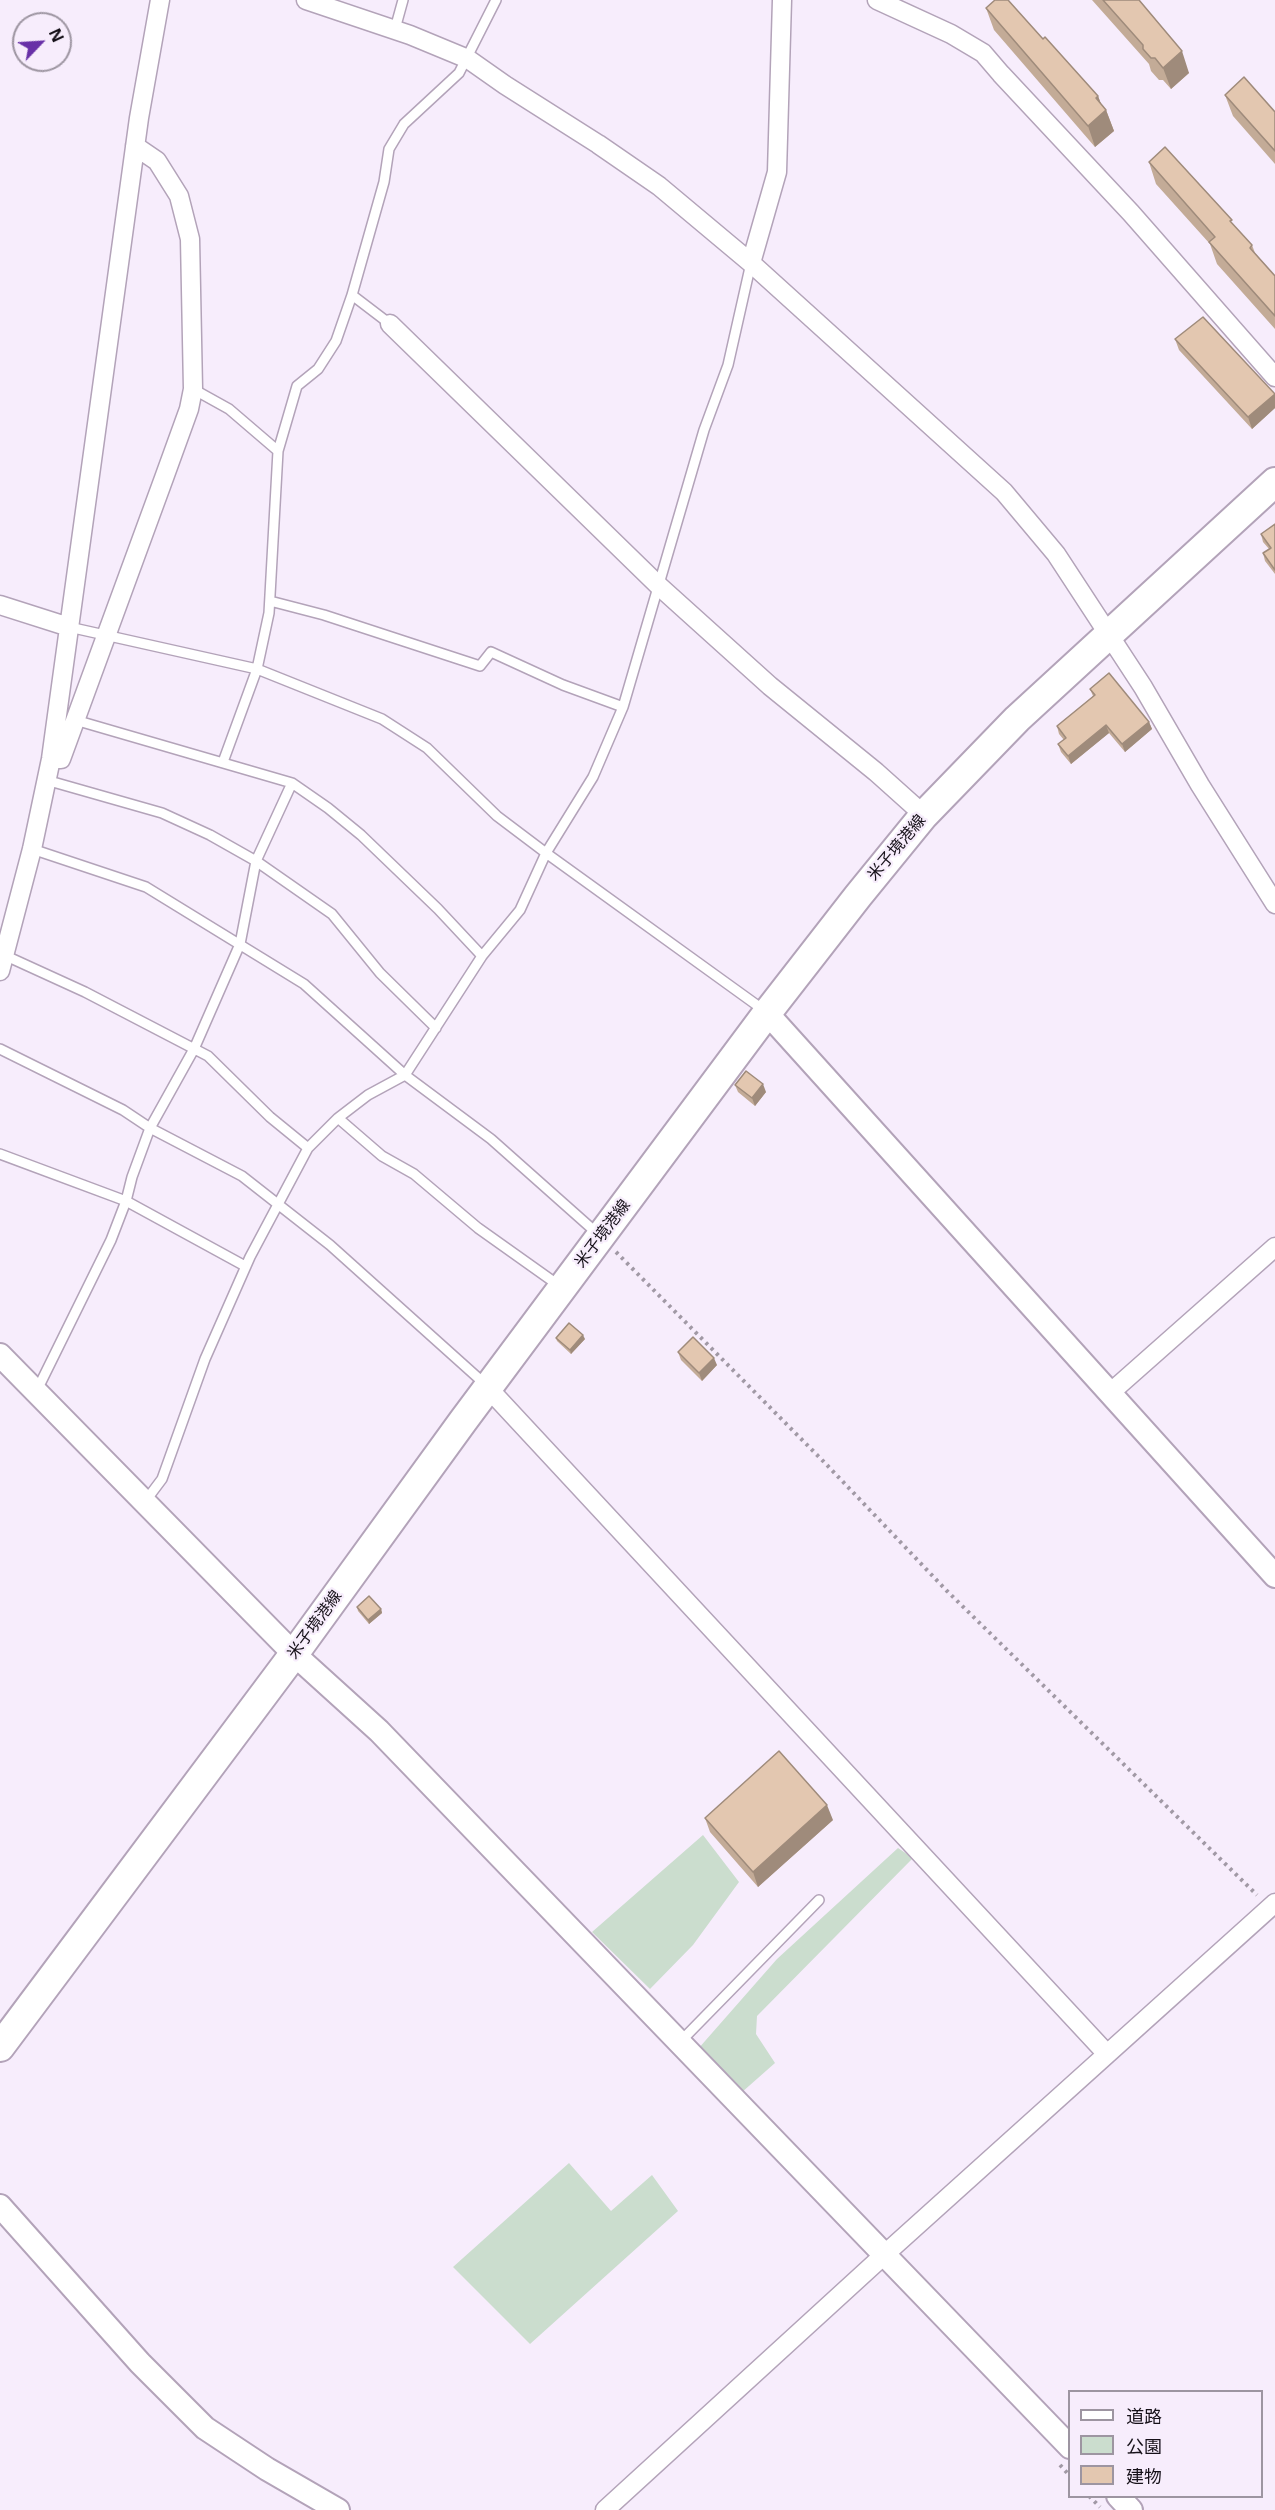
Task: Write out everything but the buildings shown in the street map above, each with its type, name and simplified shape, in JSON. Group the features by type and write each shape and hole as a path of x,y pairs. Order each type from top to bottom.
{"main road":[{"name":"米子境港線","path":"0,2047 294,1654 488,1388 767,1013 924,814 1017,719 1275,482"}],"street":[{"path":"2,963 32,849 51,759 135,146 160,0"},
{"path":"306,0 395,29 468,59 659,186 751,263 1004,492 1056,554 1143,687 1200,785 1275,904"},
{"path":"751,263 777,172 782,0"},
{"path":"877,0 951,34 983,53 1131,213 1275,377"},
{"path":"51,759 61,759 171,458 193,389 190,239 179,196 157,161 135,146"},
{"path":"390,324 659,586 770,686 924,814"},
{"path":"0,605 69,627"},
{"path":"767,1013 1275,1576"},
{"path":"1110,1393 1275,1247"},
{"path":"0,1355 294,1654 379,1731 884,2255 1062,2453"},
{"path":"488,1388 1107,2054"},
{"path":"605,2510 1272,1905"},
{"path":"0,2206 140,2363 205,2428 267,2469 338,2510"},
{"path":"1120,2498 1131,2510"}],"lane":[{"path":"395,29 403,0"},
{"path":"223,762 257,669 270,601 279,451 297,386 318,369 336,341 352,295 384,182 389,149 404,124 459,73 496,0"},
{"path":"144,1504 162,1479 205,1359 245,1266 308,1148 338,1118 368,1095 405,1075 482,956 520,910 546,853 593,777 623,707 704,430 728,365 751,263"},
{"path":"352,295 390,324"},
{"path":"193,389 229,409 279,451"},
{"path":"270,601 324,615 480,666 490,652 563,685 623,707"},
{"path":"69,627 257,669 382,719 427,748 497,816 767,1013"},
{"path":"75,720 292,783 361,835 438,909 482,956"},
{"path":"46,780 162,813 210,835 256,861 332,914 380,973 436,1028"},
{"path":"34,1390 41,1382 111,1240 150,1128 194,1049 240,944 256,861 292,783"},
{"path":"32,849 146,887 304,984 405,1075 491,1138 601,1237"},
{"path":"2,963 85,992 208,1056 270,1117 308,1148"},
{"path":"0,1049 123,1110 150,1128 242,1176 330,1245 488,1388"},
{"path":"338,1118 382,1156 414,1174 478,1228 562,1288"},
{"path":"0,1154 126,1201 245,1266"},
{"path":"679,2043 819,1900"}],"path":[{"path":"601,1237 826,1464 947,1591 1272,1905"},
{"path":"1062,2453 1068,2470"},
{"path":"1091,2498 1102,2510"}],"green space":[{"path":"703,1835 739,1882 693,1945 650,1989 592,1932"},
{"path":"898,1848 913,1858 757,2016 756,2034 775,2063 741,2093 698,2049 777,1959"},
{"path":"569,2163 611,2211 652,2175 678,2211 530,2344 453,2267"}]}
